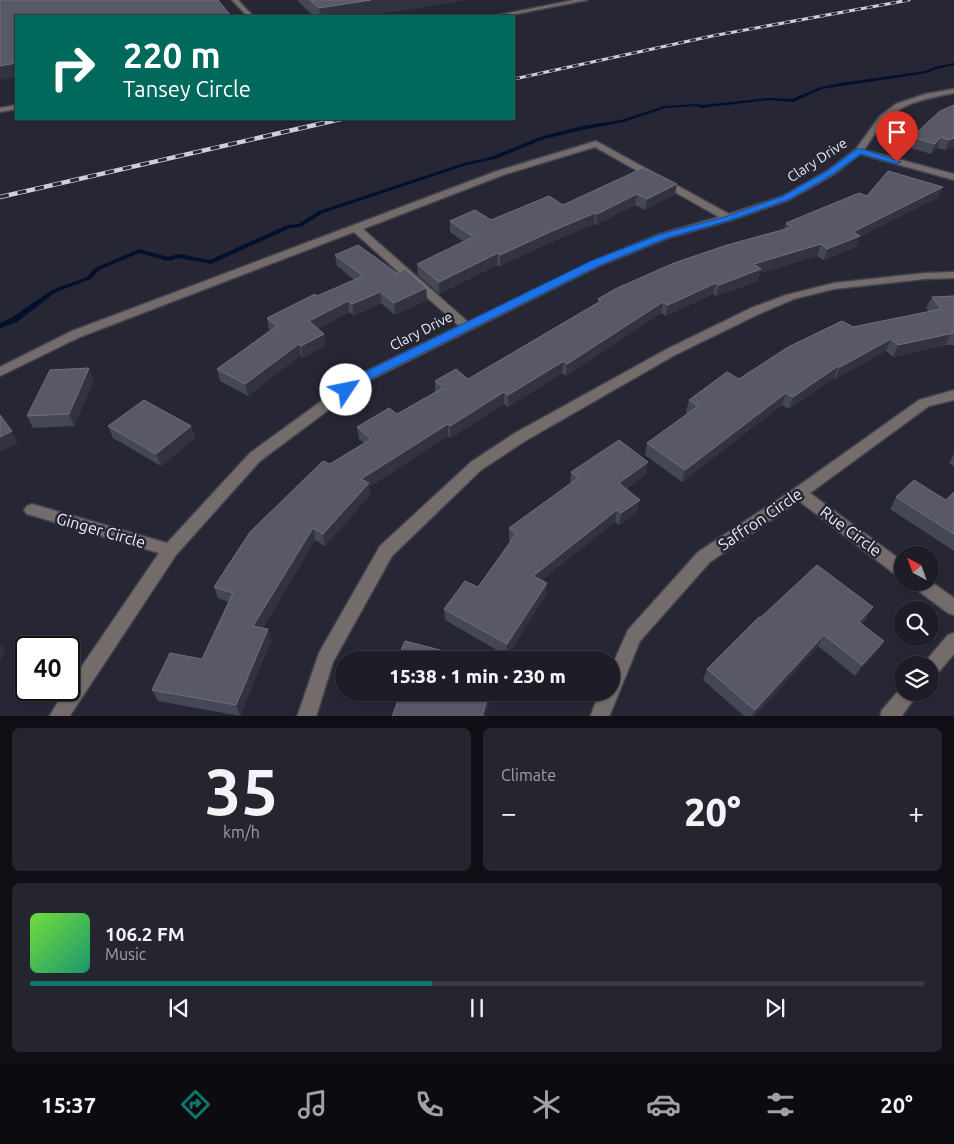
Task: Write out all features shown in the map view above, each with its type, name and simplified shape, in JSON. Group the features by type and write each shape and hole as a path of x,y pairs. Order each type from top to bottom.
{"street":[{"path":"235,0 249,15"},
{"path":"502,15 584,0"},
{"name":"Clary Drive","path":"58,716 170,550 255,457 361,379 594,264 664,236 728,218 786,198 830,173 860,151 884,118 900,106 928,96 953,92"},
{"path":"0,110 15,107"},
{"path":"0,372 76,334 327,238 357,229 500,173 596,144 728,218"},
{"path":"860,151 954,177"},
{"path":"357,229 466,326"},
{"path":"306,716 325,659 386,551 476,466 520,437 671,352 754,311 790,297 834,286 925,276 954,275"},
{"name":"Saffron Circle","path":"620,668 634,636 704,557 799,493 924,403 954,395"},
{"name":"Rue Circle","path":"799,493 894,564"},
{"name":"Ginger Circle","path":"32,510 170,550"},
{"path":"931,591 954,608"},
{"path":"939,658 954,640"},
{"path":"599,716 606,701"},
{"path":"889,716 902,701"}],"building":[{"path":"0,0 218,0 230,15 15,15 15,63 0,66"},
{"path":"310,0 371,0 319,8"},
{"path":"954,105 954,138 949,140 941,137 935,144 912,137 940,111"},
{"path":"643,168 677,184 647,199 637,194 597,214 595,213 550,232 500,255 498,253 439,282 417,264 473,237 450,221 475,210 491,220 549,196 563,205"},
{"path":"888,171 943,187 853,232 860,236 827,249 821,244 754,264 761,269 719,285 716,283 668,305 663,302 567,364 564,361 508,395 504,392 450,426 448,424 361,479 369,483 323,534 313,528 253,626 268,629 236,705 152,690 170,653 202,659 233,593 214,587 250,532 323,461 330,464 371,439 357,427 389,408 397,414 443,388 435,381 456,369 468,379 601,301 598,299 615,289 674,263 727,245 793,227 786,223 859,193 867,196"},
{"path":"358,245 397,273 405,269 426,288 394,303 380,292 352,304 348,301 309,321 324,334 301,346 299,344 245,384 217,369 277,326 267,318 315,294 317,296 363,276 335,255"},
{"path":"954,296 954,333 898,345 891,339 840,367 838,366 793,397 786,393 685,470 647,443 698,406 689,400 727,372 739,379 788,347 842,321 853,327 941,309 932,297"},
{"path":"89,368 69,414 27,416 50,370"},
{"path":"144,400 191,426 156,454 108,426"},
{"path":"0,415 12,431 0,437"},
{"path":"619,440 648,462 619,483 640,500 621,513 617,510 533,576 547,583 507,644 444,609 465,581 478,587 516,534 509,528 578,478 571,472"},
{"path":"914,480 946,500 954,492 954,534 896,497"},
{"path":"817,565 873,607 859,622 884,641 862,665 824,635 755,710 707,669 759,617"},
{"path":"405,641 444,651 401,651"},
{"path":"398,701 486,701 482,716 392,716"}],"waterway":[{"path":"0,326 14,320 54,291 89,278 97,269 139,251 168,259 179,256 211,262 289,226 299,226 321,212 466,164 493,158 542,138 622,121 664,107 696,105 702,107 769,99 793,101 821,88 927,72 954,64"}],"railway":[{"path":"515,79 712,36 909,0"},
{"path":"0,197 337,120"}],"route":[{"path":"346,390 378,370 594,264 664,236 728,218 786,198 830,173 860,151 897,162"}]}
